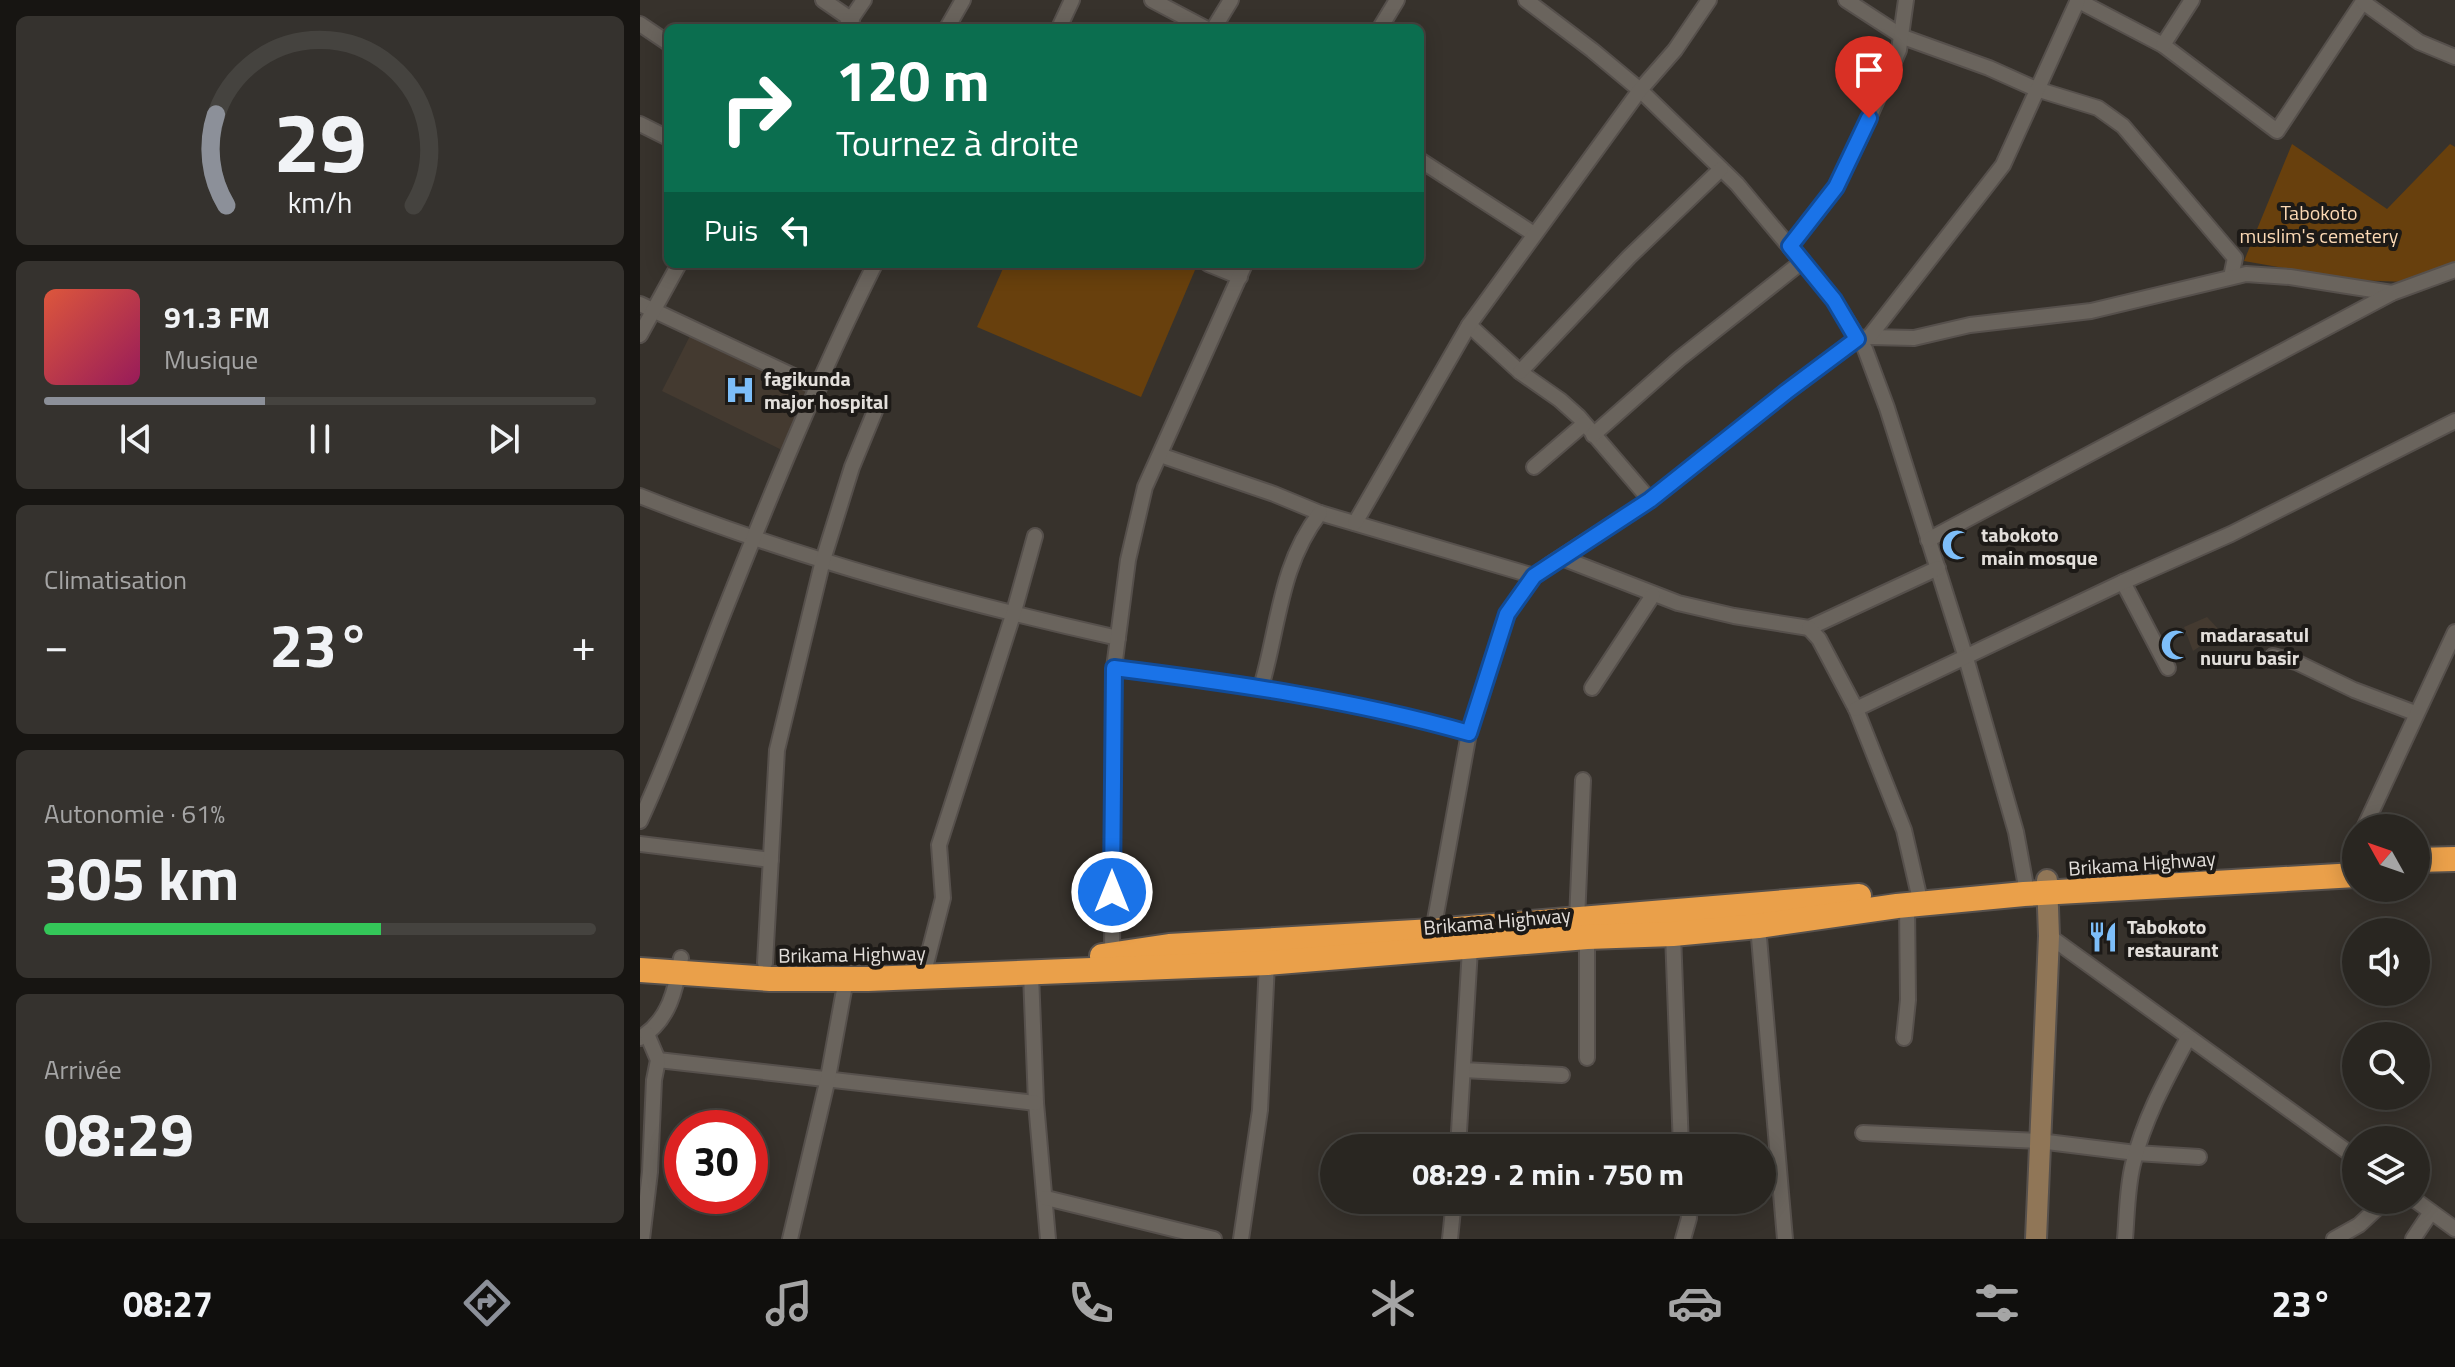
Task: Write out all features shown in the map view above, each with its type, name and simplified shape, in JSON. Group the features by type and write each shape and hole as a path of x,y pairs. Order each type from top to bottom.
{"highway":[{"path":"2430,860 2455,859"},
{"name":"Brikama Highway","path":"640,970 765,963 861,966 926,964 1112,955 1267,963 1470,949 1582,929 2342,862"},
{"path":"2430,873 2455,872"},
{"name":"Brikama Highway","path":"640,955 680,966 770,979 1031,974 1169,956 1433,931 1582,929 1673,934 1758,926 1913,898"}],"street":[{"path":"823,0 848,24 864,0"},
{"path":"949,24 963,0"},
{"path":"1061,24 1072,0"},
{"path":"1152,0 1197,24"},
{"path":"1216,24 1231,0"},
{"path":"1382,24 1397,0"},
{"path":"1526,0 1546,6 1640,90 1721,169 1803,261 1863,338 1966,658 2049,936 2036,1239"},
{"path":"1355,523 1469,325 1709,0"},
{"path":"1846,0 1903,37 1989,68 2036,89 2098,108 2123,126 2235,258 2254,275"},
{"path":"1790,246 1836,187 1894,62 1903,37 1906,0"},
{"path":"1433,931 1469,733 1507,614 1534,576 1650,500 1786,392 1863,338 2003,165 2077,0 2163,45 2277,131 2364,1 2419,42 2455,57"},
{"path":"2163,45 2192,0"},
{"path":"640,24 664,40"},
{"path":"640,124 664,136"},
{"path":"1424,163 1534,234"},
{"path":"1520,372 1596,291 1721,169"},
{"path":"2231,277 2235,258"},
{"path":"1534,467 1588,429 1803,261"},
{"path":"640,335 646,308 676,268"},
{"path":"640,821 662,773 753,539 819,388 829,355 873,268"},
{"path":"1112,955 1114,668 1128,560 1145,487 1243,270"},
{"path":"1928,540 2392,293 2455,270"},
{"path":"1863,338 1914,338 1970,325 2091,311 2231,277 2254,275 2290,277 2392,293"},
{"path":"646,308 819,388"},
{"path":"1469,325 1520,372 1560,400 1650,500"},
{"path":"765,963 777,750 823,560 852,467 875,411"},
{"path":"1856,709 2231,534 2455,421"},
{"path":"1160,455 1320,513 1534,576"},
{"path":"640,496 753,539 823,560 1013,615 1118,638"},
{"path":"1261,687 1273,649 1279,604 1305,532 1320,513"},
{"path":"926,964 943,898 939,845 1013,615 1035,536"},
{"path":"1562,558 1653,595 1734,616 1809,628 1938,568"},
{"path":"2123,582 2168,668"},
{"path":"1592,688 1653,595"},
{"path":"1809,628 1819,639 1856,709 1904,830 1913,898 1904,1038"},
{"path":"2370,814 2455,632"},
{"path":"2273,656 2296,662 2354,690 2415,713"},
{"path":"1114,668 1261,687 1397,713 1469,733"},
{"path":"1583,780 1582,929 1587,1058"},
{"path":"640,844 771,860"},
{"path":"1758,926 1785,1239"},
{"path":"1673,934 1680,1134"},
{"path":"2049,936 2342,1148"},
{"path":"1459,1134 1470,949"},
{"path":"1241,1239 1260,1110 1267,963"},
{"path":"642,1239 658,1060 644,1036 670,1004 680,966"},
{"path":"1031,974 1036,1103 1048,1239"},
{"path":"790,1239 828,1078 846,979"},
{"path":"2125,1239 2136,1153 2151,1108 2188,1038"},
{"path":"658,1060 1036,1103"},
{"path":"1463,1070 1562,1075"},
{"path":"1863,1133 2039,1141 2199,1157"},
{"path":"1046,1198 1214,1239"},
{"path":"2413,1239 2431,1212 2455,1229"},
{"path":"1450,1239 1453,1214"},
{"path":"1683,1239 1689,1214"},
{"path":"2334,1239 2359,1225 2371,1214"}],"shaded area":[{"name":"fagikunda major hospital","path":"694,328 817,389 786,452 662,391"},
{"path":"2207,617 2221,632 2193,651 2184,627"}],"green space":[{"name":"Tabokoto muslim's cemetery","path":"2292,144 2387,209 2450,144 2455,147 2455,263 2408,282 2353,280 2244,261"},
{"path":"1003,268 1195,270 1141,397 977,327"}],"place":[{"name":"fagikunda major hospital","path":"740,390"},
{"name":"tabokoto main mosque","path":"1957,545"},
{"name":"madarasatul nuuru basir","path":"2176,645"},
{"name":"Tabokoto restaurant","path":"2103,937"}],"route":[{"path":"1112,892 1114,668 1261,687 1397,713 1469,733 1507,614 1534,576 1694,468 1786,392 1857,339 1834,300 1790,246 1836,187 1869,118"}]}
